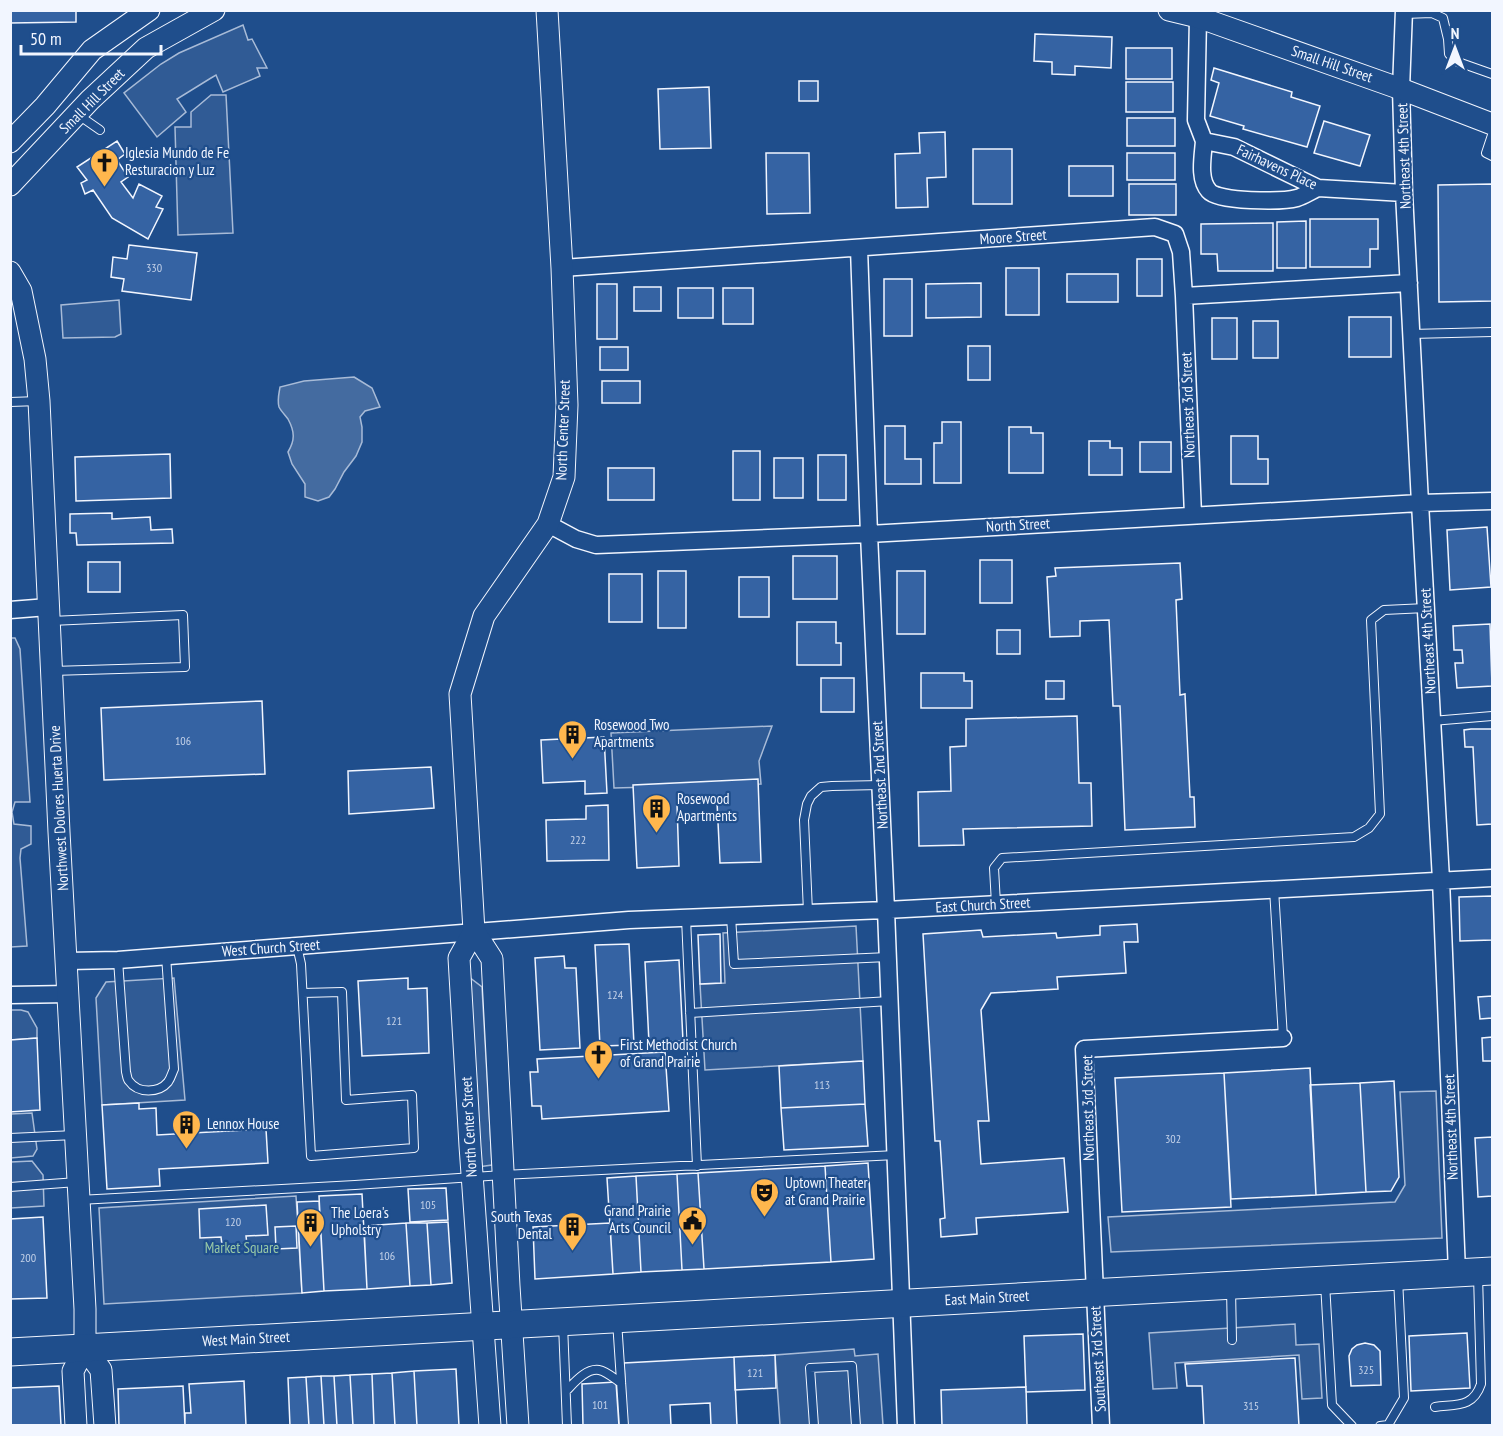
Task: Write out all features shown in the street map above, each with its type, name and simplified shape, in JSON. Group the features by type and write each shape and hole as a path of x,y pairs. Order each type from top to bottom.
{"main road":[{"name":"East Main Street","path":"482,1325 1476,1271"},
{"name":"West Main Street","path":"10,1352 482,1325"}],"street":[{"name":"Small Hill Street","path":"10,142 45,106 92,50 149,10"},
{"name":"Small Hill Street","path":"10,185 77,114 146,48 214,10"},
{"name":"North Center Street","path":"518,1425 492,959 474,931 460,694 484,616 548,524 564,477 567,405 562,268 547,10"},
{"name":"Small Hill Street","path":"1169,10 1198,17 1492,124"},
{"name":"Northeast 4th Street","path":"1404,12 1401,89 1404,193 1441,880 1476,1271"},
{"path":"1198,17 1197,120 1204,141 1203,181 1208,191 1215,196 1229,199 1257,200 1296,198 1318,188"},
{"name":"Fairhavens Place","path":"1204,141 1234,147 1318,188 1404,193"},
{"name":"Moore Street","path":"562,268 1155,227 1175,234 1181,252 1184,296"},
{"name":"Northeast 2nd Street","path":"859,248 906,1425"},
{"name":"Northwest Dolores Huerta Drive","path":"10,272 21,291 35,359 39,401 85,1309 85,1348"},
{"path":"1184,296 1409,283"},
{"name":"Northeast 3rd Street","path":"1184,296 1193,515"},
{"name":"North Street","path":"548,524 576,539 596,545 869,534 1420,502 1492,501"},
{"path":"10,610 49,614"},
{"name":"East Church Street","path":"474,931 629,920 886,910 1492,878"},
{"name":"North Center Street","path":"474,931 459,958 490,1425"},
{"name":"West Church Street","path":"67,961 118,960 474,931"},
{"path":"10,995 68,994"},
{"name":"Northeast 3rd Street","path":"1095,1292 1084,1048 1283,1038"},
{"name":"Southeast 3rd Street","path":"1095,1292 1101,1425"},
{"path":"76,1425 73,1371 85,1348 101,1370 105,1425"}],"lane":[{"path":"1404,12 1432,13 1443,18 1449,54 1458,62 1492,74"},
{"path":"77,114 100,130"},
{"path":"1492,135 1486,153 1492,156"},
{"path":"1412,334 1492,332"},
{"path":"10,402 39,401"},
{"path":"996,904 994,868 1002,858 1354,837 1369,828 1380,814 1371,620 1384,610 1426,608"},
{"path":"49,614 183,615 184,667 52,670"},
{"path":"1432,721 1492,716"},
{"path":"808,912 804,820 811,796 821,787 881,785"},
{"path":"1274,889 1283,1038"},
{"path":"731,916 734,964 888,957"},
{"path":"686,918 697,1166"},
{"path":"297,946 302,964 303,993 311,1155 414,1148 412,1095 346,1100 342,992 303,993"},
{"path":"118,960 126,1072 129,1081 137,1088 147,1091 161,1088 169,1081 174,1069 166,956"},
{"path":"690,1013 890,1001"},
{"path":"10,1138 75,1135"},
{"path":"10,1186 78,1191 356,1185 503,1175 896,1155"},
{"path":"1435,1407 1469,1402 1478,1393 1481,1384 1476,1271"},
{"path":"1380,1425 1388,1425 1404,1398 1398,1276"},
{"path":"1325,1280 1332,1405 1352,1425"},
{"path":"1231,1285 1232,1340"},
{"path":"617,1318 624,1425"},
{"path":"562,1321 567,1425"},
{"path":"814,1425 810,1368 852,1366 856,1425"},
{"path":"566,1391 587,1373 599,1370 621,1383"}],"shaded area":[{"path":"243,25 248,40 252,39 267,68 257,68 260,76 223,92 216,75 177,99 186,112 157,137 124,93 179,53"},
{"path":"211,95 226,95 233,233 178,235 175,127 191,127 191,112"},
{"path":"119,300 121,334 115,337 63,338 61,305"},
{"path":"354,377 372,388 380,407 365,411 360,417 362,442 356,456 329,497 318,501 305,497 305,484 292,464 288,452 293,440 293,432 288,419 279,407 280,387 304,381"},
{"path":"10,638 15,638 20,649 30,802 15,802 12,812 14,824 31,826 31,844 21,849 20,858 27,946 11,947"},
{"path":"772,726 759,761 761,784 614,788 611,733"},
{"path":"856,926 863,1061 705,1070 700,984 725,983 723,933"},
{"path":"469,977 482,987 492,1165 478,1167"},
{"path":"174,978 185,1100 102,1105 96,998 106,982"},
{"path":"11,1010 28,1012 37,1028 37,1038 11,1040"},
{"path":"1436,1091 1442,1238 1111,1252 1108,1217 1395,1202 1405,1185 1400,1092"},
{"path":"32,1113 37,1149 33,1156 11,1158 11,1114"},
{"path":"32,1161 43,1175 44,1206 11,1208 11,1162"},
{"name":"Market Square","path":"296,1196 302,1293 104,1304 99,1208"},
{"path":"1295,1324 1296,1345 1319,1344 1322,1398 1302,1399 1299,1355 1175,1363 1177,1388 1153,1389 1149,1333"},
{"path":"854,1349 855,1356 878,1354 883,1425 780,1425 775,1355"}],"building":[{"path":"10,10 76,10 76,22 10,23"},
{"path":"1035,34 1112,37 1111,68 1075,66 1075,75 1052,74 1052,62 1034,61"},
{"path":"1126,48 1172,48 1172,79 1126,79"},
{"path":"1214,68 1292,92 1291,97 1320,106 1307,147 1243,129 1244,126 1210,116 1219,83 1211,80"},
{"path":"799,81 818,81 818,101 799,101"},
{"path":"1126,82 1173,82 1173,112 1126,112"},
{"path":"709,87 711,148 660,149 658,89"},
{"path":"1127,118 1175,118 1175,146 1127,146"},
{"path":"1324,121 1370,135 1360,166 1314,153"},
{"path":"945,132 946,177 927,178 928,207 896,208 895,154 920,153 919,133"},
{"name":"Iglesia Mundo de Fe Resturacion y Luz","path":"117,141 125,154 117,160 128,177 121,182 133,198 139,184 162,196 156,207 163,209 148,239 112,218 93,190 85,194 81,183 87,180 77,167"},
{"path":"973,149 1012,149 1012,204 973,204"},
{"path":"766,153 809,153 810,213 767,214"},
{"path":"1127,153 1175,153 1175,180 1127,180"},
{"path":"1069,166 1113,166 1113,196 1069,196"},
{"path":"1129,184 1176,184 1176,215 1129,215"},
{"path":"1492,184 1492,301 1439,302 1438,185"},
{"path":"1310,219 1378,219 1378,249 1370,249 1370,267 1310,267"},
{"path":"1306,221 1306,268 1277,268 1277,222"},
{"path":"1273,223 1273,271 1218,271 1217,254 1201,254 1201,224"},
{"path":"129,245 197,253 191,300 122,291 124,279 111,277 113,257 127,259"},
{"path":"1137,259 1162,259 1162,296 1137,296"},
{"path":"1006,268 1039,268 1039,315 1006,315"},
{"path":"1067,274 1118,274 1118,302 1067,302"},
{"path":"884,279 912,279 912,336 884,336"},
{"path":"981,283 981,317 926,318 926,284"},
{"path":"597,284 617,284 617,339 597,339"},
{"path":"634,287 661,287 661,311 634,311"},
{"path":"678,288 713,288 713,318 678,318"},
{"path":"723,288 753,288 753,324 723,324"},
{"path":"1349,317 1391,317 1391,357 1349,357"},
{"path":"1212,318 1237,318 1237,359 1212,359"},
{"path":"1253,321 1278,321 1278,358 1253,358"},
{"path":"968,346 990,346 990,380 968,380"},
{"path":"600,347 628,347 628,370 600,370"},
{"path":"602,381 640,381 640,403 602,403"},
{"path":"942,422 961,422 961,483 934,483 934,443 942,443"},
{"path":"885,426 905,426 905,459 921,459 921,484 885,484"},
{"path":"1009,427 1031,427 1031,433 1043,433 1043,473 1009,473"},
{"path":"1231,436 1258,436 1258,459 1268,459 1268,484 1231,484"},
{"path":"1089,441 1110,441 1110,448 1122,448 1122,475 1089,475"},
{"path":"1140,442 1171,442 1171,472 1140,472"},
{"path":"733,451 760,451 760,500 733,500"},
{"path":"170,454 171,498 76,501 75,457"},
{"path":"818,455 846,455 846,500 818,500"},
{"path":"774,458 803,458 803,498 774,498"},
{"path":"608,468 654,468 654,500 608,500"},
{"path":"112,513 112,519 150,517 151,530 172,529 173,543 77,545 76,533 70,533 70,514"},
{"path":"1487,527 1491,587 1450,590 1447,530"},
{"path":"793,556 837,556 837,599 793,599"},
{"path":"980,560 1012,560 1012,603 980,603"},
{"path":"88,562 120,562 120,592 88,592"},
{"path":"1180,563 1182,599 1176,600 1180,695 1185,694 1190,797 1194,797 1195,827 1125,830 1120,706 1113,706 1109,620 1080,621 1080,636 1050,637 1047,577 1056,576 1055,568"},
{"path":"658,571 686,571 686,628 658,628"},
{"path":"897,571 925,571 925,634 897,634"},
{"path":"609,574 642,574 642,622 609,622"},
{"path":"739,577 769,577 769,617 739,617"},
{"path":"797,622 836,622 836,643 841,643 841,665 797,665"},
{"path":"1490,624 1492,686 1457,688 1455,663 1463,663 1462,650 1454,650 1453,626"},
{"path":"997,630 1020,630 1020,654 997,654"},
{"path":"921,673 964,673 964,681 972,681 972,708 921,708"},
{"path":"821,678 854,678 854,712 821,712"},
{"path":"1046,681 1064,681 1064,699 1046,699"},
{"path":"262,701 265,774 104,780 101,708"},
{"path":"1077,716 1079,783 1091,783 1092,826 963,829 964,845 919,846 918,792 951,791 950,747 966,746 966,719"},
{"path":"1492,729 1492,824 1477,825 1473,747 1465,747 1464,730"},
{"name":"Rosewood Two Apartments","path":"604,737 607,793 585,794 585,781 543,783 541,740"},
{"path":"431,767 434,808 349,814 348,771"},
{"name":"Rosewood Apartments","path":"758,779 761,862 720,863 717,802 677,804 679,866 637,868 633,785"},
{"path":"608,805 609,860 547,861 546,820 586,819 586,806"},
{"path":"1492,896 1492,940 1460,941 1459,897"},
{"path":"1137,924 1138,942 1124,942 1126,973 1057,977 1058,989 991,993 981,1010 989,1121 978,1121 981,1164 1064,1158 1068,1212 976,1218 977,1234 941,1237 940,1219 945,1218 940,1141 935,1141 923,934 981,930 983,937 1056,933 1057,938 1100,935 1100,926"},
{"path":"720,934 721,983 700,984 698,935"},
{"path":"629,944 634,1045 600,1046 595,945"},
{"path":"564,956 565,968 576,968 580,1048 540,1050 535,958"},
{"path":"679,960 683,1041 649,1043 645,962"},
{"path":"408,978 408,989 427,988 429,1053 362,1056 358,981"},
{"path":"1492,996 1492,1018 1480,1019 1478,997"},
{"path":"1492,1037 1492,1061 1483,1061 1482,1038"},
{"path":"37,1038 40,1110 10,1112 10,1040"},
{"name":"First Methodist Church of Grand Prairie","path":"665,1052 669,1111 542,1119 541,1106 532,1106 530,1072 538,1072 537,1059"},
{"path":"863,1061 865,1104 781,1108 779,1066"},
{"path":"1310,1068 1316,1195 1231,1199 1224,1073"},
{"path":"1224,1073 1231,1207 1122,1212 1115,1078"},
{"path":"1394,1081 1399,1177 1391,1191 1366,1192 1360,1083"},
{"path":"1360,1083 1366,1192 1316,1195 1310,1085"},
{"name":"Lennox House","path":"139,1103 139,1109 156,1108 157,1135 266,1129 268,1163 159,1169 160,1186 107,1189 102,1105"},
{"path":"865,1104 868,1146 784,1150 781,1108"},
{"path":"1492,1137 1492,1196 1478,1197 1475,1138"},
{"path":"868,1163 874,1259 831,1262 825,1166"},
{"name":"Uptown Theater at Grand Prairie","path":"825,1166 831,1262 704,1269 698,1173"},
{"name":"Grand Prairie Arts Council","path":"698,1173 704,1269 682,1270 677,1174"},
{"path":"677,1174 682,1270 641,1272 636,1176"},
{"path":"636,1176 641,1272 613,1274 607,1178"},
{"path":"446,1188 448,1220 410,1222 408,1189"},
{"path":"362,1194 367,1289 324,1291 319,1196"},
{"name":"The Loera's Upholstry","path":"319,1201 324,1291 302,1293 297,1202"},
{"path":"266,1205 268,1235 246,1236 247,1244 233,1245 222,1245 221,1237 200,1238 199,1209"},
{"path":"43,1217 47,1298 10,1299 10,1219"},
{"path":"448,1222 452,1283 431,1285 427,1223"},
{"path":"406,1223 410,1286 367,1289 364,1226"},
{"path":"406,1223 427,1223 431,1285 410,1286"},
{"name":"South Texas Dental","path":"610,1223 613,1274 535,1279 533,1227"},
{"path":"296,1226 297,1248 276,1249 275,1227"},
{"path":"1467,1333 1470,1388 1411,1391 1409,1336"},
{"path":"1083,1334 1085,1390 1026,1392 1024,1336"},
{"path":"1365,1343 1374,1345 1380,1351 1381,1385 1351,1386 1349,1356 1352,1349"},
{"path":"775,1355 776,1388 735,1390 734,1357"},
{"path":"734,1357 737,1426 711,1426 710,1403 670,1405 671,1426 627,1426 624,1363"},
{"path":"1295,1358 1299,1426 1204,1426 1202,1386 1187,1386 1185,1364"},
{"path":"456,1369 459,1426 417,1426 414,1371"},
{"path":"414,1371 417,1426 395,1426 392,1373"},
{"path":"392,1373 395,1426 374,1426 372,1374"},
{"path":"372,1374 374,1426 353,1426 350,1375"},
{"path":"350,1375 353,1426 337,1426 334,1376"},
{"path":"321,1376 324,1426 309,1426 306,1377"},
{"path":"321,1376 334,1376 337,1426 324,1426"},
{"path":"306,1377 309,1426 290,1426 288,1378"},
{"path":"244,1381 246,1426 185,1426 185,1413 191,1413 189,1384"},
{"path":"616,1382 619,1426 583,1426 582,1384"},
{"path":"59,1386 61,1426 10,1426 10,1388"},
{"path":"183,1386 185,1426 119,1426 118,1389"},
{"path":"1026,1387 1027,1426 942,1426 941,1390"}],"place":[{"name":"Iglesia Mundo de Fe Resturacion y Luz","path":"104,188"},
{"name":"Rosewood Two Apartments","path":"573,760"},
{"name":"Rosewood Apartments","path":"656,834"},
{"name":"First Methodist Church of Grand Prairie","path":"599,1080"},
{"name":"Lennox House","path":"186,1150"},
{"name":"Uptown Theater at Grand Prairie","path":"764,1218"},
{"name":"Grand Prairie Arts Council","path":"692,1246"},
{"name":"The Loera's Upholstry","path":"310,1248"},
{"name":"South Texas Dental","path":"573,1252"}]}
